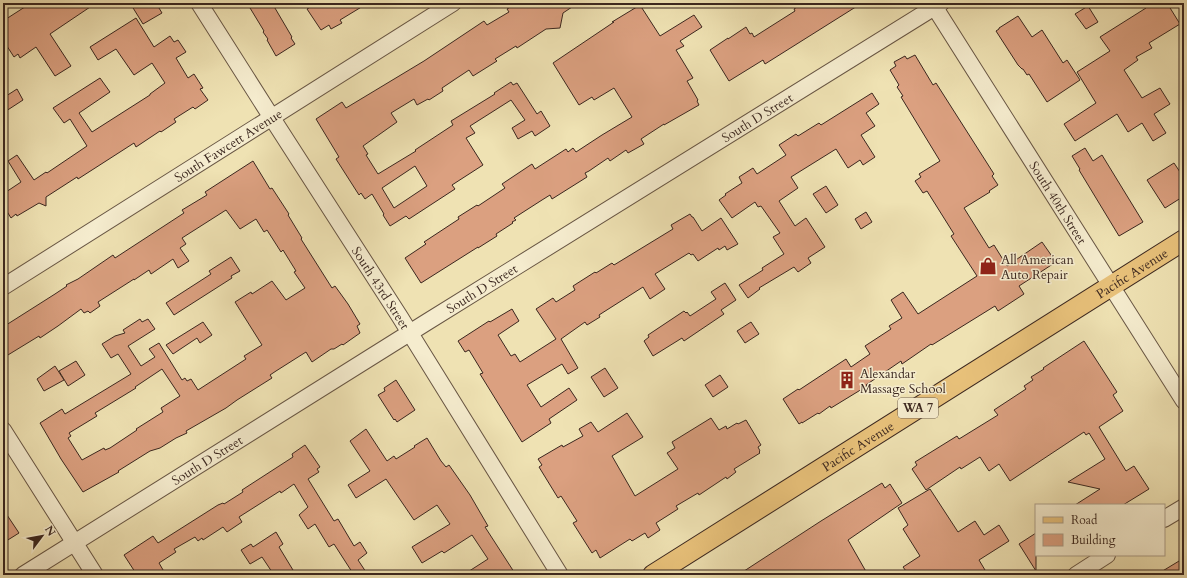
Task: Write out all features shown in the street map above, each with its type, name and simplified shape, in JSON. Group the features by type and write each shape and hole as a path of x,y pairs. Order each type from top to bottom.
{"main road":[{"name":"Pacific Avenue","path":"653,575 1184,240"}],"street":[{"name":"South 43rd Street","path":"199,3 410,333 560,575"},
{"name":"South Fawcett Avenue","path":"3,287 453,3"},
{"name":"South 40th Street","path":"936,4 1184,401"},
{"name":"South D Street","path":"23,575 936,4"},
{"path":"3,430 95,575"},
{"path":"1165,518 1184,506"},
{"path":"1076,575 1105,556"}],"building":[{"path":"31,3 96,3 50,34 71,66 55,76 36,47 20,58 18,54 14,57 3,40 3,21"},
{"path":"130,3 156,3 162,13 143,24"},
{"path":"247,3 272,3 295,44 276,56 263,32 264,31"},
{"path":"317,3 368,3 340,20 342,23 331,29 329,25 321,30 307,9"},
{"path":"517,3 578,3 563,13 560,28 546,29 517,48 516,46 495,59 497,61 473,76 469,70 442,88 443,91 429,100 428,99 417,105 414,99 391,113 397,122 363,146 368,154 366,155 378,174 416,151 415,150 453,125 451,121 495,94 494,93 511,82 513,85 517,83 537,114 541,111 550,126 535,136 532,131 518,139 512,128 525,120 511,100 470,126 475,133 466,138 483,165 452,185 455,189 409,219 406,216 390,226 372,194 365,199 361,193 359,195 336,159 339,157 316,119 342,102 346,108 424,61 484,21 487,25 509,12 507,9","holes":["415,166 427,186 394,208 382,188"]},
{"path":"803,3 862,3 765,64 763,60 729,81 710,50 746,27 750,34 752,33 754,37 795,11 794,9"},
{"path":"1151,3 1167,3 1180,24 1149,43 1152,48 1136,57 1138,60 1124,70 1142,98 1160,88 1170,104 1154,114 1166,133 1153,141 1142,123 1128,132 1117,114 1075,141 1064,124 1096,103 1077,72 1110,51 1100,37 1146,8 1145,7"},
{"path":"640,5 660,36 694,15 702,27 680,41 684,46 676,50 693,78 687,81 698,100 699,105 664,124 641,139 644,144 628,153 626,150 610,161 608,158 585,173 587,177 552,199 550,195 542,200 514,218 516,220 496,234 497,236 421,283 405,258 426,244 424,242 459,219 458,217 505,188 502,184 532,164 535,169 566,149 568,152 573,148 576,152 632,117 614,88 594,100 592,97 579,105 553,63 614,22 612,22"},
{"path":"1088,6 1098,22 1086,29 1075,14"},
{"path":"1018,16 1032,37 1042,30 1063,63 1067,60 1080,80 1047,102 1029,74 1027,75 1018,65 996,31"},
{"path":"136,18 154,47 170,36 174,42 178,40 186,52 176,58 188,78 194,74 203,88 200,89 208,100 195,109 193,107 174,119 176,122 136,147 134,143 78,179 77,177 46,197 46,206 39,203 11,218 3,205 3,194 21,182 8,161 17,155 34,180 87,146 70,119 64,123 53,108 100,78 110,92 79,113 92,132 150,95 165,83 152,63 134,75 116,49 98,60 90,47"},
{"path":"915,55 933,85 936,83 994,174 992,176 998,185 989,191 990,192 964,208 989,248 994,245 1007,266 1042,242 1056,262 1019,286 1024,294 998,311 995,306 932,345 931,344 902,364 901,361 866,385 867,386 831,408 830,406 819,414 818,413 799,424 783,399 846,359 851,367 870,354 865,346 891,329 889,326 902,318 891,300 903,292 918,314 977,276 951,236 954,234 927,191 923,193 915,181 921,177 919,174 940,161 901,97 903,96 897,87 899,85 890,70 896,66 894,62 905,56 907,59"},
{"path":"17,89 23,100 3,113 3,98"},
{"path":"872,93 879,104 866,113 875,126 861,135 875,157 863,165 860,160 848,168 836,149 791,177 798,188 779,201 795,226 806,218 825,247 808,258 811,263 798,272 794,267 759,288 760,289 748,298 739,285 763,270 762,268 784,254 773,237 780,233 761,206 758,207 755,202 732,218 719,200 726,195 725,194 742,183 739,177 753,168 757,174 786,155 779,145 796,134 798,136 819,123 821,125"},
{"path":"1085,148 1093,161 1102,155 1143,222 1119,236 1072,156"},
{"path":"253,161 270,189 272,188 289,214 288,215 302,238 301,239 332,288 335,286 348,304 360,324 357,326 360,333 343,345 342,344 334,349 331,349 312,362 306,352 270,375 272,378 226,408 186,431 187,433 160,448 150,451 118,471 119,472 83,492 61,459 40,423 62,409 65,414 131,374 118,354 111,358 102,344 115,336 125,333 123,330 140,319 142,322 148,319 155,329 128,346 141,366 155,357 149,349 159,343 182,380 185,378 187,381 191,379 198,390 246,359 244,356 262,345 235,302 251,292 252,294 272,281 286,300 305,288 294,272 296,271 283,250 281,252 267,230 264,232 256,219 240,229 226,210 182,238 186,244 180,248 189,261 178,268 173,259 151,274 149,270 98,302 100,306 90,313 88,311 84,313 81,309 40,338 39,336 3,358 3,327 113,255 115,258 184,213 182,210 207,195 205,192","holes":["162,369 180,396 161,408 163,412 110,448 105,450 104,448 82,460 68,438 71,436 69,433 97,416 95,413 136,388 135,387"]},
{"path":"1174,163 1184,178 1184,196 1165,208 1147,180"},
{"path":"826,186 838,205 826,213 813,194"},
{"path":"866,212 872,222 861,229 855,219"},
{"path":"690,214 702,231 721,218 738,244 727,250 725,246 719,250 718,248 698,261 693,254 691,255 689,253 655,274 665,289 650,299 643,287 599,315 600,317 587,325 585,322 561,339 578,368 568,374 562,364 527,385 541,407 569,388 577,400 549,419 551,423 522,442 480,374 483,373 469,350 465,352 458,341 489,321 490,322 512,309 519,321 498,335 511,356 515,354 520,362 556,339 536,309 553,298 556,302 575,290 573,286 612,263 614,265 673,229 671,225"},
{"path":"231,257 240,271 231,276 232,278 174,315 166,303 211,274 209,271"},
{"path":"725,283 736,300 721,310 724,314 684,341 682,338 653,356 644,341 649,337 648,335 684,311 690,316 716,299 711,292"},
{"path":"203,322 212,335 200,343 197,338 173,354 166,345"},
{"path":"751,322 759,334 745,343 737,331"},
{"path":"1084,341 1117,392 1113,395 1123,411 1099,427 1126,471 1134,466 1149,489 1125,504 1077,504 1100,489 1068,482 1105,459 1089,433 1086,435 1084,432 1010,481 999,464 989,471 980,457 961,469 960,467 926,490 912,469 917,465 915,462 957,436 959,439 998,415 994,410 1026,389 1024,386 1033,380 1031,377 1044,369 1043,368"},
{"path":"76,361 85,375 68,386 59,371"},
{"path":"55,366 64,380 44,391 37,379"},
{"path":"605,368 618,388 604,397 591,377"},
{"path":"720,375 728,387 713,397 705,385"},
{"path":"396,380 415,410 397,422 395,419 394,420 378,395 385,391 384,388"},
{"path":"627,413 643,437 612,456 635,496 678,469 667,453 675,448 672,442 711,418 719,430 726,426 727,429 746,420 761,445 758,447 760,453 734,469 736,472 727,479 726,477 699,495 698,493 676,506 678,509 656,523 660,530 648,538 645,533 632,541 630,539 600,558 596,550 592,553 573,523 577,521 561,496 558,498 539,467 542,465 538,459 562,445 563,447 583,436 579,429 591,422 598,432"},
{"path":"366,429 387,461 394,456 396,459 427,438 441,461 446,467 449,465 470,495 488,526 485,527 516,575 463,575 488,559 472,535 444,553 442,551 422,563 412,547 450,524 437,505 414,520 386,479 356,498 348,485 370,471 350,441"},
{"path":"305,445 320,467 317,469 319,472 308,479 334,521 338,519 354,546 360,542 367,553 358,560 368,575 354,575 334,544 329,547 315,524 308,529 299,515 308,507 294,484 281,493 280,491 239,517 242,522 227,532 223,527 203,540 202,538 198,541 195,537 174,549 176,552 159,563 166,575 137,575 124,555 153,536 158,543 218,505 224,504 243,492 242,490 293,457 292,454"},
{"path":"882,483 885,488 890,484 902,503 848,540 868,575 738,575 821,521"},
{"path":"930,489 958,532 975,521 984,535 999,525 1009,541 979,560 988,575 909,575 903,567 920,556 903,529 908,525 898,508"},
{"path":"3,509 19,533 3,543"},
{"path":"276,532 283,544 279,547 296,575 274,575 262,557 250,564 241,550 251,544 253,547"},
{"path":"1035,534 1036,571 1019,544"},
{"path":"1184,558 1184,575 1156,575"}],"place":[{"name":"All American Auto Repair","path":"988,266"},
{"name":"Alexandar Massage School","path":"847,380"}]}
